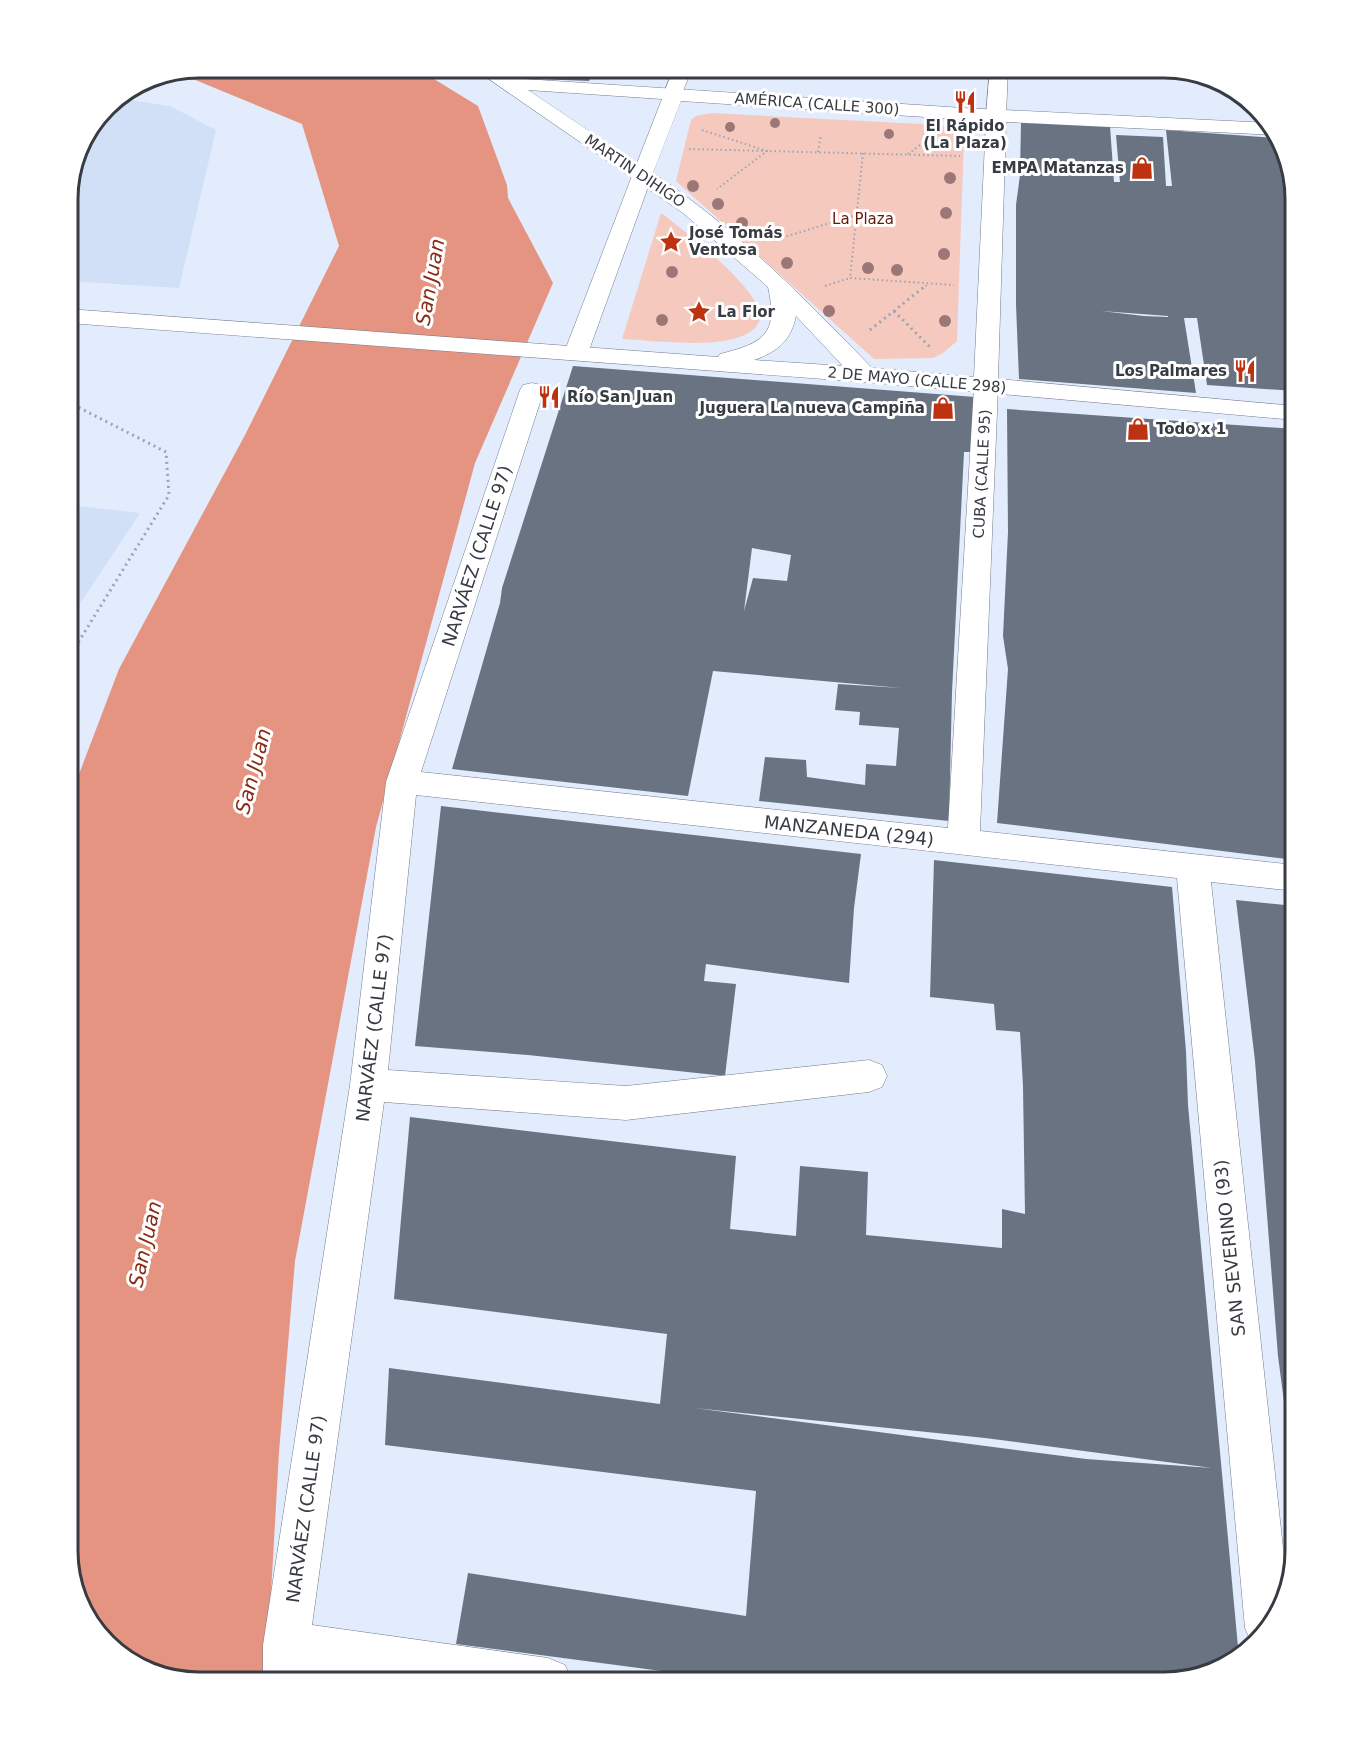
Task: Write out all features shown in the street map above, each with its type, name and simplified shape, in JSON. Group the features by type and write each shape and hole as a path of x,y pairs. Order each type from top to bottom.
{"street":[{"name":"MARTIN DIHIGO","path":"497,78 691,208 779,285 865,375"},
{"path":"576,353 679,78"},
{"name":"CUBA (CALLE 95)","path":"963,844 991,288 998,78"},
{"name":"AMÉRICA (CALLE 300)","path":"504,83 996,116 1262,128"},
{"path":"708,363 746,355 772,342 781,332 786,319 785,304 779,285"},
{"name":"2 DE MAYO (CALLE 298)","path":"78,317 865,375 1285,412"},
{"name":"NARVÁEZ (CALLE 97)","path":"286,1664 368,1084 402,782 532,390"},
{"name":"MANZANEDA (294)","path":"402,782 1285,877"},
{"name":"SAN SEVERINO (93)","path":"1193,868 1267,1615"},
{"path":"368,1084 627,1103 869,1076"},
{"path":"286,1664 396,1672"}],"path":[{"path":"664,117 767,151"},
{"path":"652,149 994,156"},
{"path":"691,208 767,151"},
{"path":"863,153 850,278 991,288"},
{"path":"740,250 856,215"},
{"path":"844,351 928,284"},
{"path":"78,407 166,452 169,495 78,643"}],"shaded area":[{"path":"129,100 170,106 216,130 179,288 78,282 78,191 82,167 90,145 103,125"},
{"path":"78,506 140,513 78,607"}],"green space":[{"name":"La Plaza","path":"712,113 940,125 959,133 964,138 957,341 933,358 874,359 676,181 691,120 696,116"},
{"path":"661,213 722,263 752,296 759,311 759,322 750,332 717,342 622,339"}],"water":[{"name":"San Juan","path":"191,78 432,78 478,106 507,185 508,198 553,283 475,463 376,827 295,1261 279,1452 267,1672 183,1671 167,1668 138,1656 113,1637 94,1612 82,1583 79,1567 78,777 119,669 245,435 339,246 302,124"}],"building":[{"path":"537,78 590,78 589,81"},
{"path":"1021,122 1110,126 1114,182 1120,182 1116,135 1163,137 1166,186 1172,186 1166,130 1268,137 1279,160 1284,183 1285,390 1207,385 1197,318 1184,318 1196,393 1019,379 1016,205 1020,175","holes":["1101,311 1168,316 1144,316"]},
{"path":"573,366 975,397 972,452 964,452 952,692 949,821 759,801 765,757 806,760 807,777 865,785 866,764 896,766 899,728 859,725 860,712 835,710 838,684 901,688 713,671 688,796 452,769 500,603 502,588","holes":["752,548 791,555 787,581 753,578 744,611"]},
{"path":"1007,409 1285,428 1285,859 997,823 1008,669 1003,636 1008,532"},
{"path":"441,806 861,854 854,908 849,983 706,964 704,981 736,984 725,1076 528,1055 415,1046"},
{"path":"934,860 1172,887 1186,1051 1188,1105 1238,1647 1218,1660 1203,1666 1164,1672 669,1672 456,1644 468,1573 746,1616 756,1491 385,1445 389,1368 660,1404 667,1334 394,1299 410,1117 736,1156 730,1229 796,1236 800,1166 868,1172 866,1235 1002,1248 1002,1209 1025,1214 1023,1086 1020,1032 996,1030 994,1004 930,997","holes":["694,1408 985,1438 1212,1468 1086,1459"]},
{"path":"1236,900 1285,905 1285,1410 1278,1356 1255,1061"}],"place":[{"name":"El Rápido (La Plaza)","path":"965,102"},
{"name":"EMPA Matanzas","path":"1142,168"},
{"name":"José Tomás Ventosa","path":"671,242"},
{"name":"La Flor","path":"699,312"},
{"name":"Los Palmares","path":"1245,371"},
{"name":"Río San Juan","path":"549,397"},
{"name":"Juguera La nueva Campiña","path":"943,408"},
{"name":"Todo x 1","path":"1138,429"}]}
